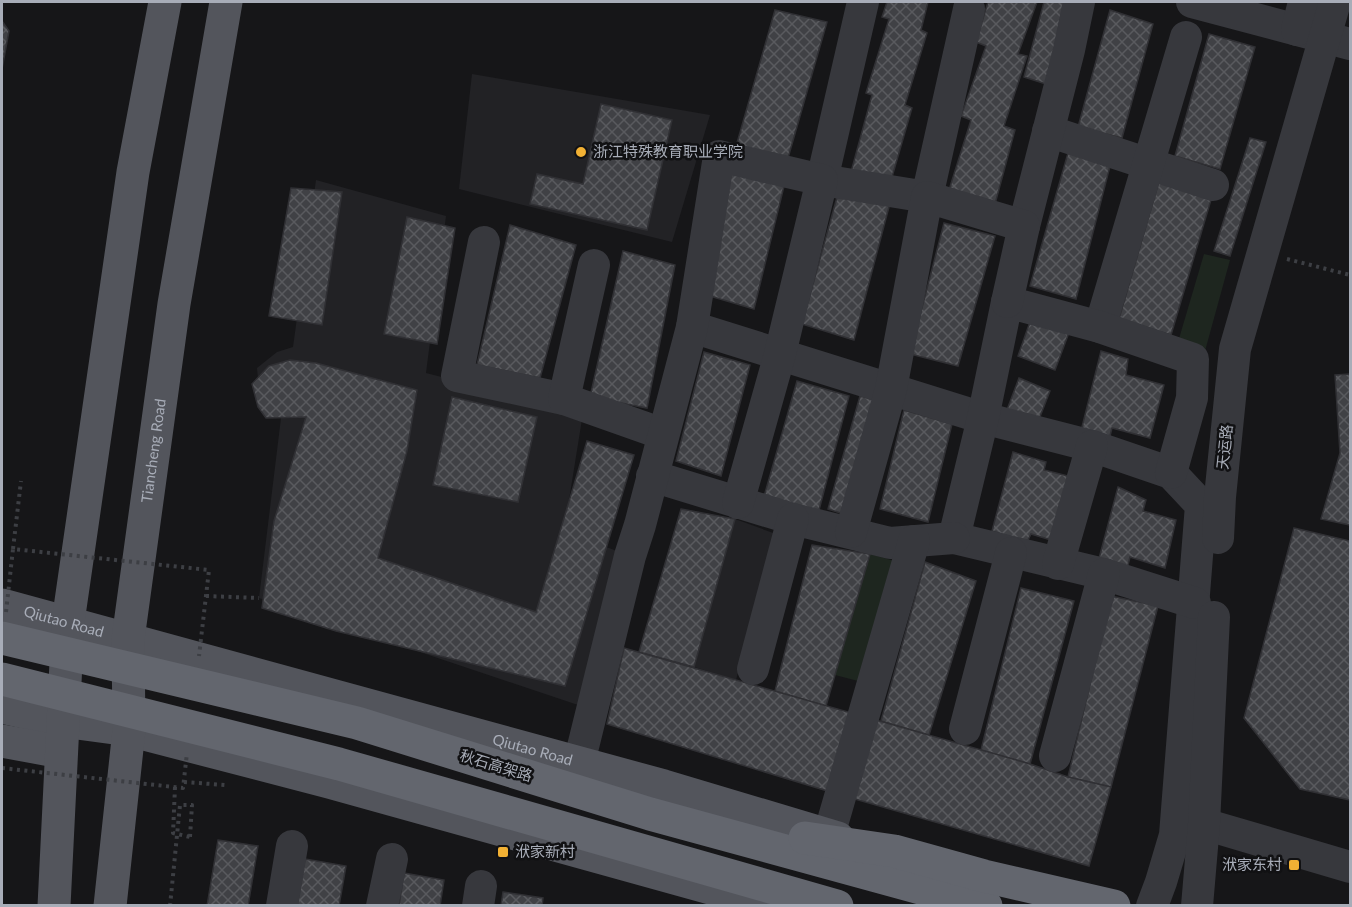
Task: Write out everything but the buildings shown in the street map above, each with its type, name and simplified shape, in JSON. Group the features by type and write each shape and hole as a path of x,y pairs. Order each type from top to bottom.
{"highway":[{"name":"秋石高架路","path":"2,638 357,723 650,814 986,906"},
{"path":"2,679 339,764 837,906"},
{"path":"650,814 894,851 984,876 1114,906"}],"main road":[{"path":"54,906 68,622 133,172 165,2"},
{"name":"Tiancheng Road","path":"110,906 129,730 128,639 174,304 226,2"},
{"name":"Qiutao Road","path":"2,605 579,763 829,835 1061,906"},
{"path":"2,707 61,736"},
{"path":"2,741 129,730 329,782 775,906"}],"street":[{"path":"738,502 780,354 863,2"},
{"path":"954,538 983,417 1024,226 1079,2"},
{"path":"1192,2 1319,28"},
{"name":"天运路","path":"1197,906 1204,824 1220,497 1235,349 1263,253 1319,28 1335,2"},
{"path":"851,532 891,389 927,197 969,9"},
{"path":"1100,327 1186,37"},
{"path":"1048,131 1213,185"},
{"path":"579,763 630,556 692,327 719,156 822,180 927,197 1024,226"},
{"path":"484,242 457,376 564,399 663,434"},
{"path":"564,399 594,265"},
{"path":"1007,302 1100,327 1193,359 1192,398 1171,473"},
{"path":"692,327 983,417 1092,446 1171,473 1201,505 1175,835 1152,906"},
{"path":"1059,564 1092,446"},
{"path":"652,476 794,519 890,543 954,538 1104,573 1195,603"},
{"path":"753,669 794,519"},
{"path":"829,835 914,541"},
{"path":"965,729 1011,553"},
{"path":"1055,756 1104,573"},
{"path":"1204,824 1350,867"},
{"path":"282,906 292,846"},
{"path":"382,906 392,859"}],"path":[{"path":"1263,253 1350,275"},
{"path":"13,549 21,480"},
{"path":"206,596 259,598"},
{"path":"184,782 229,786"},
{"path":"170,906 180,805 192,805 190,837 173,833 175,787"}],"shaded area":[{"name":"浙江特殊教育职业学院","path":"472,74 710,115 672,242 459,189"},
{"path":"316,180 446,216 426,373 583,413 564,531 630,556 584,707 259,598 281,418 260,400 257,368 277,352 293,347"},
{"path":"1204,254 1230,260 1205,351 1178,342"},
{"path":"735,519 776,534 736,680 694,667"},
{"path":"870,554 898,562 862,682 835,675"}],"place":[{"name":"浙江特殊教育职业学院","path":"581,152"},
{"name":"洑家新村","path":"503,852"},
{"name":"洑家东村","path":"1294,865"}]}
